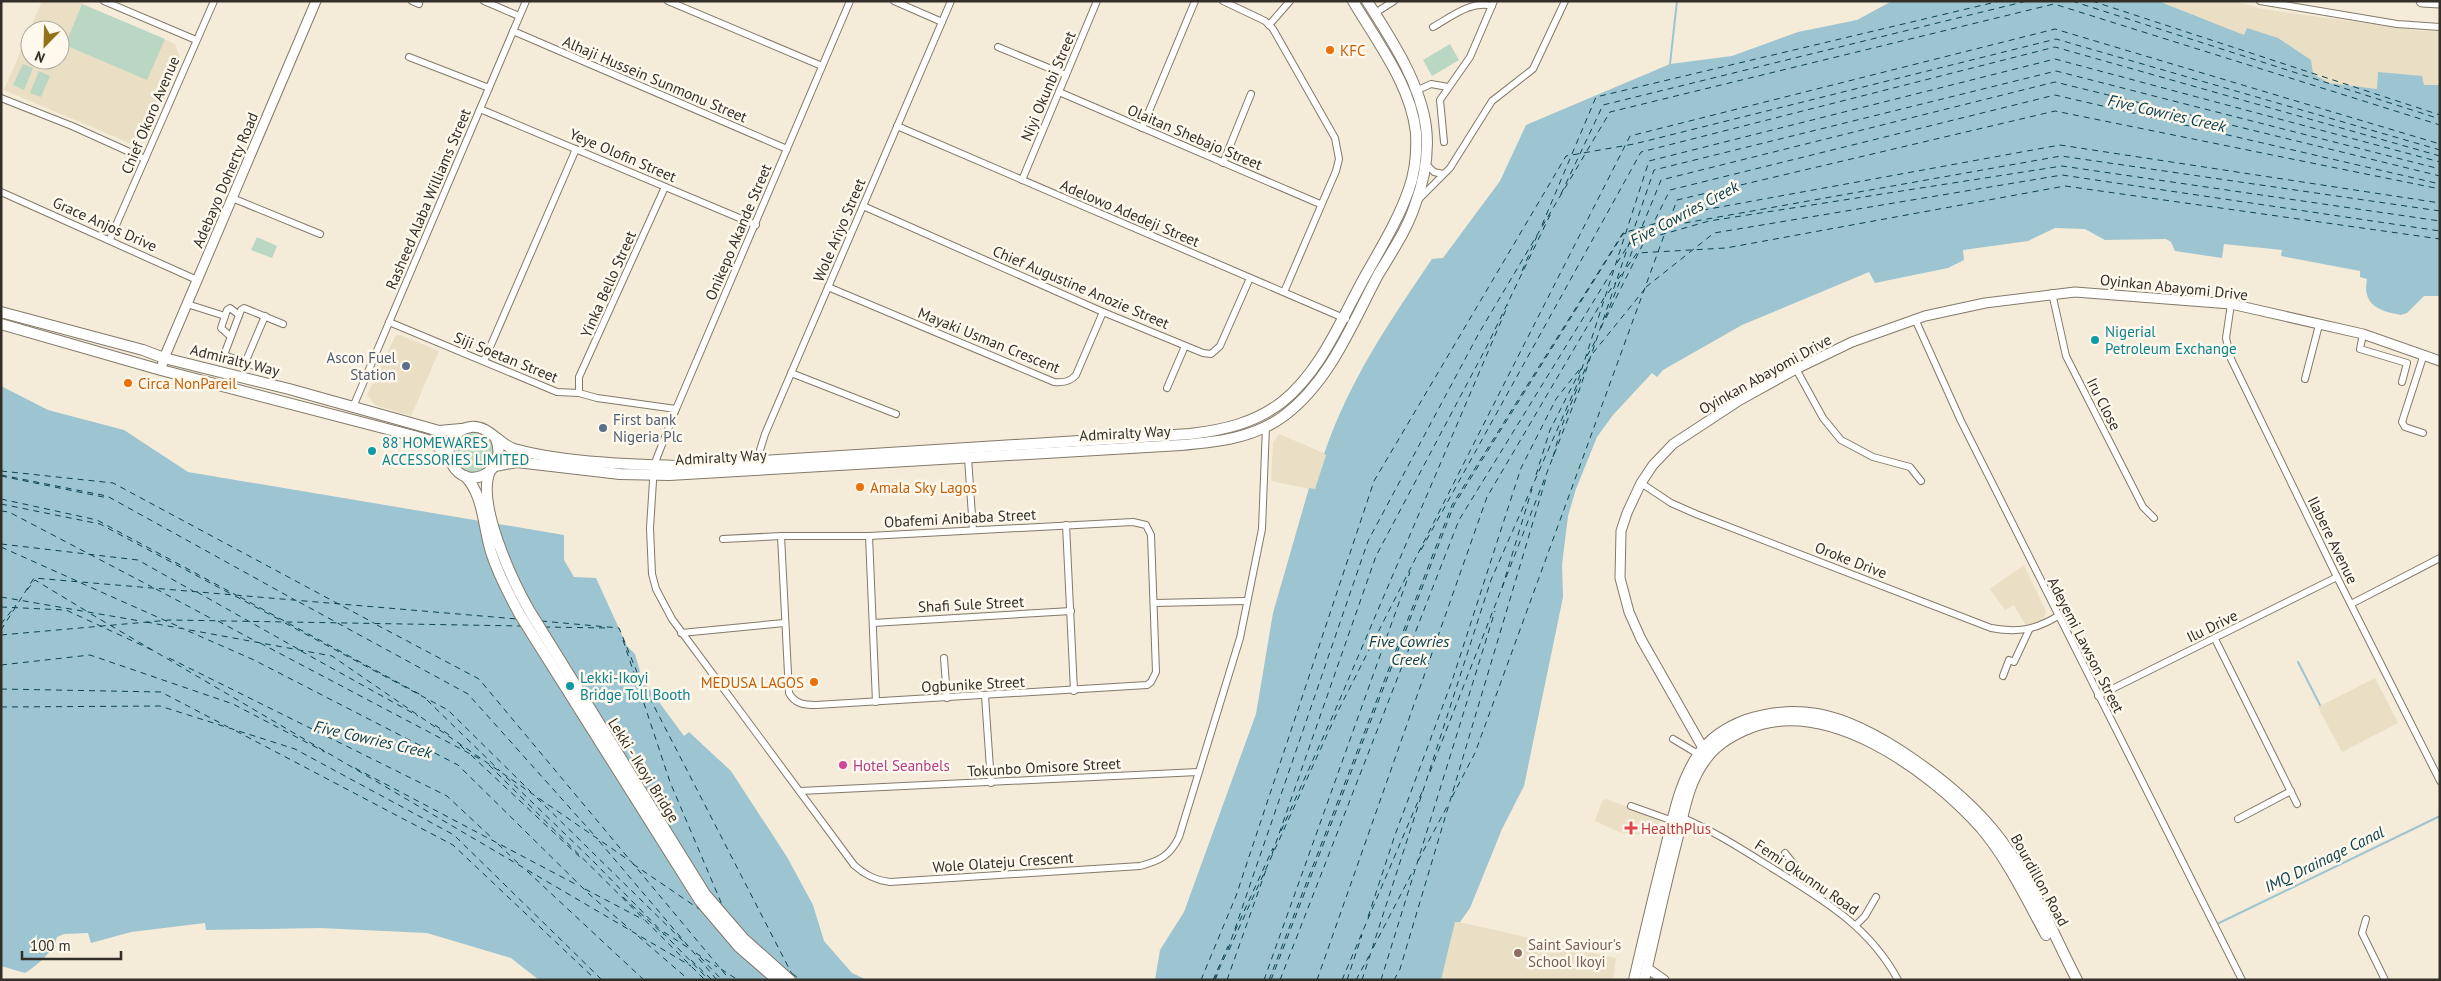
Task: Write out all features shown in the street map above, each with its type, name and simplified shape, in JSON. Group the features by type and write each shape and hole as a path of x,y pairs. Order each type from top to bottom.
{"highway":[{"path":"2422,1 2440,2"}],"main road":[{"name":"Admiralty Way","path":"760,465 1190,434 1224,429 1253,420 1268,412 1294,392 1314,368 1402,208 1412,178 1416,148 1412,115 1403,88 1353,1"},
{"name":"Admiralty Way","path":"492,469 517,462 620,474 681,466 968,458 1201,443 1237,438 1266,426 1284,416 1317,384 1353,322 1415,206 1426,164 1426,127 1416,91 1402,61 1367,1"},
{"name":"Admiralty Way","path":"1,312 143,350 164,358 434,430 462,429"},
{"name":"Admiralty Way","path":"1,324 161,370 431,441 449,456"},
{"path":"470,427 484,429 496,439 499,453 483,496 465,476 454,468 449,456 451,440 462,429 470,427"},
{"name":"Admiralty Way","path":"496,439 508,447 532,453 654,469"},
{"path":"465,476 479,477 492,469"},
{"name":"Lekki - Ikoyi Bridge","path":"483,496 484,528 498,572 525,623 691,888 718,924 739,947 777,980"},
{"name":"Lekki - Ikoyi Bridge","path":"483,496 500,549 516,588 681,859 723,917 760,955 790,980"},
{"name":"Bourdillon Road","path":"1705,751 1716,736 1733,725 1770,713 1792,711 1819,714 1842,722 1907,755 1956,792 2004,844 2029,886 2077,980"},
{"name":"Bourdillon Road","path":"1705,751 1752,726 1794,719 1814,722 1845,731 1901,761 1930,781 1959,805 1992,842 2019,884 2070,980"},
{"path":"1634,980 1678,819 1683,785 1705,751"},
{"path":"1644,980 1661,884"}],"street":[{"path":"104,1 196,40"},
{"name":"Chief Okoro Avenue","path":"110,239 214,1"},
{"name":"Adebayo Doherty Road","path":"161,370 164,358 316,1"},
{"path":"412,1 419,4"},
{"path":"484,1 519,16"},
{"name":"Rasheed Alaba Williams Street","path":"353,407 526,1"},
{"path":"668,1 822,66"},
{"name":"Onikepo Akande Street","path":"654,469 676,409 850,1"},
{"path":"894,1 942,22"},
{"name":"Wole Ariyo Street","path":"760,465 764,434 951,1"},
{"name":"Niyi Okunbi Street","path":"1022,180 1098,1"},
{"path":"1142,128 1195,1"},
{"path":"1223,1 1255,16 1269,25 1335,138 1338,148 1336,171 1320,204 1284,292"},
{"path":"1269,25 1290,1"},
{"path":"1375,14 1394,1"},
{"path":"1415,206 1430,186 1450,168 1492,101 1533,69 1565,1"},
{"path":"2260,1 2397,24 2440,27"},
{"path":"1433,27 1475,4 1493,4 1470,57 1440,100 1444,142"},
{"name":"Alhaji Hussein Sunmonu Street","path":"513,31 787,149"},
{"path":"998,47 1066,75"},
{"path":"410,57 489,88"},
{"path":"1416,91 1431,84 1448,87"},
{"name":"Olaitan Shebajo Street","path":"1059,92 1320,204"},
{"path":"1223,162 1251,94"},
{"path":"1,98 72,126 145,159"},
{"name":"Yeye Olofin Street","path":"480,109 756,225"},
{"name":"Adelowo Adedeji Street","path":"897,126 1353,322"},
{"path":"484,361 576,149"},
{"path":"1426,164 1434,172 1443,174"},
{"name":"Yinka Bello Street","path":"579,393 580,377 665,187"},
{"name":"Grace Anjos Drive","path":"1,192 110,239 197,280"},
{"path":"232,198 320,234"},
{"name":"Chief Augustine Anozie Street","path":"863,206 1103,312 1203,353 1211,354 1220,346 1250,278"},
{"name":"Mayaki Usman Crescent","path":"828,287 1054,382 1064,383 1072,380 1076,375 1103,312"},
{"name":"Oyinkan Abayomi Drive","path":"1705,751 1641,639 1622,591 1620,563 1621,531 1641,483 1658,459 1682,437 1796,369 1852,342 1916,319 1984,303 2052,293 2127,294 2231,304 2363,334 2440,361"},
{"name":"Iru Close","path":"2052,293 2066,356 2143,507 2154,518"},
{"path":"187,304 225,316"},
{"name":"Ilabere Avenue","path":"2231,304 2226,338 2231,359 2337,577 2440,781"},
{"path":"230,336 221,328 228,308 239,315"},
{"path":"260,368 224,355 239,315 244,308 283,324"},
{"path":"245,363 265,316"},
{"name":"Adeyemi Lawson Street","path":"1916,319 1961,421 2242,980"},
{"name":"Siji Soetan Street","path":"389,322 557,392 579,393 597,398 676,409"},
{"path":"2305,378 2319,325"},
{"path":"2363,334 2360,349 2406,362 2402,382"},
{"path":"1167,388 1184,346"},
{"path":"2423,433 2405,427 2402,422 2424,354"},
{"path":"1796,369 1823,418 1841,440 1873,458 1910,467 1921,481"},
{"path":"791,373 896,414"},
{"name":"Wole Olateju Crescent","path":"654,469 650,562 656,590 681,633 854,865 864,874 890,882 1140,866 1155,862 1169,854 1174,848 1240,638 1262,529 1266,426"},
{"path":"968,458 973,530"},
{"name":"Oroke Drive","path":"1641,483 1671,503 1696,514 1978,623 2006,631 2028,630 2058,616"},
{"name":"Obafemi Anibaba Street","path":"723,539 782,536 869,536 1133,522 1146,525 1152,535 1154,603"},
{"path":"1066,525 1074,691"},
{"path":"681,633 784,623 782,536"},
{"path":"869,536 876,702"},
{"path":"2351,604 2440,558"},
{"name":"Ilu Drive","path":"2098,696 2337,577"},
{"path":"1154,603 1246,601"},
{"name":"Ogbunike Street","path":"784,623 788,685 793,699 799,703 816,705 1140,688 1151,682 1156,672 1154,603"},
{"name":"Shafi Sule Street","path":"873,623 1071,611"},
{"path":"2002,676 2009,660 2014,662 2028,630"},
{"path":"2215,639 2297,804"},
{"path":"944,658 947,698"},
{"path":"985,696 991,783"},
{"path":"1672,739 1683,747 1705,751"},
{"name":"Tokunbo Omisore Street","path":"800,792 1198,772"},
{"path":"2238,819 2291,791"},
{"name":"Femi Okunnu Road","path":"1631,806 1678,819 1746,851 1829,903 1856,925 1875,944 1898,980"},
{"path":"1785,853 1797,868 1792,880"},
{"path":"1856,925 1865,916 1876,897"},
{"path":"2366,919 2362,933 2385,980"},
{"path":"1647,968 1664,980"}],"shaded area":[{"path":"42,1 76,1 175,44 180,57 145,140 132,144 4,90 20,53 20,70 70,70 70,20 34,20"},
{"path":"2158,1 2235,1 2262,9 2419,31 2440,31 2440,85 2424,85 2378,72 2377,89 2328,83 2247,28 2245,36"},
{"name":"Ascon Fuel Station","path":"396,335 439,351 411,416 375,405 367,395"},
{"path":"1279,434 1326,454 1315,490 1271,481 1273,443"},
{"path":"2024,565 2046,611 2043,620 2028,629 2014,605 2005,610 1990,589"},
{"path":"2375,678 2398,723 2342,752 2318,707"},
{"path":"1606,799 1660,819 1655,837 1619,832 1595,821 1602,801"},
{"name":"Saint Saviour's School Ikoyi","path":"1455,921 1616,958 1613,980 1441,980"}],"green space":[{"path":"82,4 165,39 147,80 70,47 70,33"},
{"path":"1450,44 1459,60 1432,76 1423,60"},
{"path":"20,70 32,70 24,90 13,85"},
{"path":"39,71 50,76 41,97 30,93"},
{"path":"257,237 277,246 272,258 251,250"},
{"path":"474,431 489,437 495,452 489,467 474,473 459,467 453,452 459,437"}],"water":[{"name":"Five Cowries Creek","path":"1892,1 2158,1 2244,35 2247,28 2278,38 2311,60 2313,74 2329,83 2377,89 2378,72 2422,76 2424,85 2440,85 2440,296 2424,296 2407,313 2401,315 2379,309 2370,301 2366,288 2367,279 2360,277 2360,271 2281,256 2282,250 2224,244 2222,258 2175,251 2171,242 2166,239 2105,240 2085,229 2055,228 2028,241 1963,250 1964,260 1948,268 1875,283 1869,272 1742,325 1663,370 1657,377 1652,373 1613,415 1597,437 1576,489 1568,516 1562,565 1563,597 1524,786 1502,829 1470,908 1460,922 1455,922 1441,980 1155,980 1160,950 1184,912 1256,714 1273,613 1309,488 1315,489 1326,455 1324,454 1334,427 1358,376 1385,329 1432,259 1443,258 1500,181 1526,125 1670,64 1732,56 1798,32 1857,20"},
{"name":"Five Cowries Creek","path":"1,386 48,410 124,430 188,472 564,535 564,560 574,577 596,578 627,646 635,654 642,679 684,736 689,732 731,771 787,857 813,905 824,941 852,973 867,980 539,980 511,958 427,933 320,928 206,930 205,923 131,932 91,943 88,933 64,934 57,937 52,948 44,958 25,973 1,966"}],"waterway":[{"path":"1670,64 1677,1"},
{"path":"2298,662 2320,705"},
{"name":"IMQ Drainage Canal","path":"2219,923 2440,816"}],"ferry route":[{"path":"1542,225 1596,97 2000,1"},
{"path":"1561,194 1603,105 2027,1"},
{"path":"2072,1 2440,119"},
{"path":"2092,1 2440,115"},
{"path":"1214,980 1227,952 1368,541 1479,333 1610,112 2054,4 2440,125"},
{"path":"1229,950 1337,713 1630,136 2055,29 2440,144"},
{"path":"1201,980 1236,896 1374,481 1566,156 1634,144 2056,39 2440,150"},
{"path":"1421,550 1641,152 2055,47 2440,156"},
{"path":"1362,980 1491,580 1576,387 1649,161 2055,59 2440,162"},
{"path":"1430,772 1580,388 1654,170 2056,71 2440,169"},
{"path":"1601,328 1661,180 2055,82 2440,176"},
{"path":"1606,318 1670,190 2055,95 2440,184"},
{"path":"1452,797 1475,753 1677,200 2055,111 2440,189"},
{"path":"1269,980 1452,505 1623,233 1698,211 2060,145 2440,203"},
{"path":"1271,980 1454,505 1623,234 2061,156 2440,211"},
{"path":"1617,263 1629,244 1709,221 2062,166 2440,221"},
{"path":"1646,287 1714,233 2062,175 2440,231"},
{"path":"1627,267 1637,253 1726,248 2065,186 2440,239"},
{"path":"1272,854 1376,556 1487,346 1552,211"},
{"path":"1522,271 1537,236"},
{"path":"1280,980 1459,520 1614,268"},
{"path":"1618,279 1623,272"},
{"path":"1608,293 1616,282"},
{"path":"1593,353 1644,290"},
{"path":"1317,980 1487,497 1604,298"},
{"path":"1281,831 1334,713 1508,305"},
{"path":"1587,356 1597,338"},
{"path":"1553,457 1561,428 1590,357"},
{"path":"1536,475 1550,430 1582,367"},
{"path":"1368,917 1395,835 1452,681 1521,468 1556,399 1579,370"},
{"path":"1,471 113,483 374,623"},
{"path":"1,475 107,496 295,600"},
{"path":"1394,980 1400,969 1547,475"},
{"path":"1,476 108,498"},
{"path":"1502,588 1532,489"},
{"path":"1,499 97,520 236,595"},
{"path":"1,504 100,524 231,594"},
{"path":"1,511 9,512 152,587"},
{"path":"1,544 138,560 193,591"},
{"path":"1,547 77,581"},
{"path":"1264,980 1410,572"},
{"path":"1,630 34,578 517,619"},
{"path":"27,590 35,580 88,612"},
{"path":"81,583 182,628"},
{"path":"156,589 214,620"},
{"path":"197,592 298,649"},
{"path":"235,596 282,621"},
{"path":"1,597 140,621"},
{"path":"240,597 423,696"},
{"path":"299,602 468,694 595,836"},
{"path":"1,624 16,605"},
{"path":"1,607 66,610 152,650"},
{"path":"1381,980 1495,611"},
{"path":"91,614 691,966"},
{"path":"1,635 170,620 522,626"},
{"path":"218,621 257,642"},
{"path":"541,621 619,628 639,677 795,980"},
{"path":"146,622 332,656 630,861"},
{"path":"285,623 448,710 531,792"},
{"path":"377,625 479,679 730,980"},
{"path":"544,627 607,628"},
{"path":"188,631 254,660 458,765 590,895 631,930"},
{"path":"623,640 670,782 723,907"},
{"path":"260,643 480,759"},
{"path":"301,651 418,716"},
{"path":"1,665 90,655 233,704 325,752"},
{"path":"169,658 447,796 493,839"},
{"path":"1,689 161,692 228,727"},
{"path":"427,700 500,771"},
{"path":"1,707 160,706 295,749 454,835 602,980"},
{"path":"435,725 452,737"},
{"path":"236,731 453,845 596,980"},
{"path":"460,745 466,751"},
{"path":"471,755 583,860"},
{"path":"489,765 705,980"},
{"path":"355,768 579,886"},
{"path":"506,777 593,861 709,980"},
{"path":"1342,980 1422,792"},
{"path":"537,798 688,946"},
{"path":"1418,861 1449,803"},
{"path":"599,841 717,980"},
{"path":"498,844 522,867"},
{"path":"1235,931 1273,848"},
{"path":"633,864 702,911"},
{"path":"1373,948 1414,869"},
{"path":"1227,980 1266,870"},
{"path":"527,871 644,980"},
{"path":"585,889 644,920"},
{"path":"623,897 664,935"},
{"path":"664,932 690,949"},
{"path":"1347,980 1362,935"},
{"path":"638,936 689,980"},
{"path":"1213,980 1228,946"},
{"path":"696,953 717,967"},
{"path":"1356,980 1369,956"},
{"path":"700,957 722,980"},
{"path":"691,960 712,980"},
{"path":"783,967 801,980"},
{"path":"721,969 738,980"},
{"path":"1215,980 1219,971"}],"place":[{"name":"KFC","path":"1330,50"},
{"name":"Nigerial Petroleum Exchange","path":"2095,340"},
{"name":"Ascon Fuel Station","path":"406,366"},
{"name":"Circa NonPareil","path":"128,383"},
{"name":"First bank Nigeria Plc","path":"603,428"},
{"name":"88 HOMEWARES ACCESSORIES LIMITED","path":"372,451"},
{"name":"Amala Sky Lagos","path":"860,487"},
{"name":"MEDUSA LAGOS","path":"814,682"},
{"name":"Lekki-Ikoyi Bridge Toll Booth","path":"570,686"},
{"name":"Hotel Seanbels","path":"843,765"},
{"name":"HealthPlus","path":"1631,828"},
{"name":"Saint Saviour's School Ikoyi","path":"1518,953"}]}
